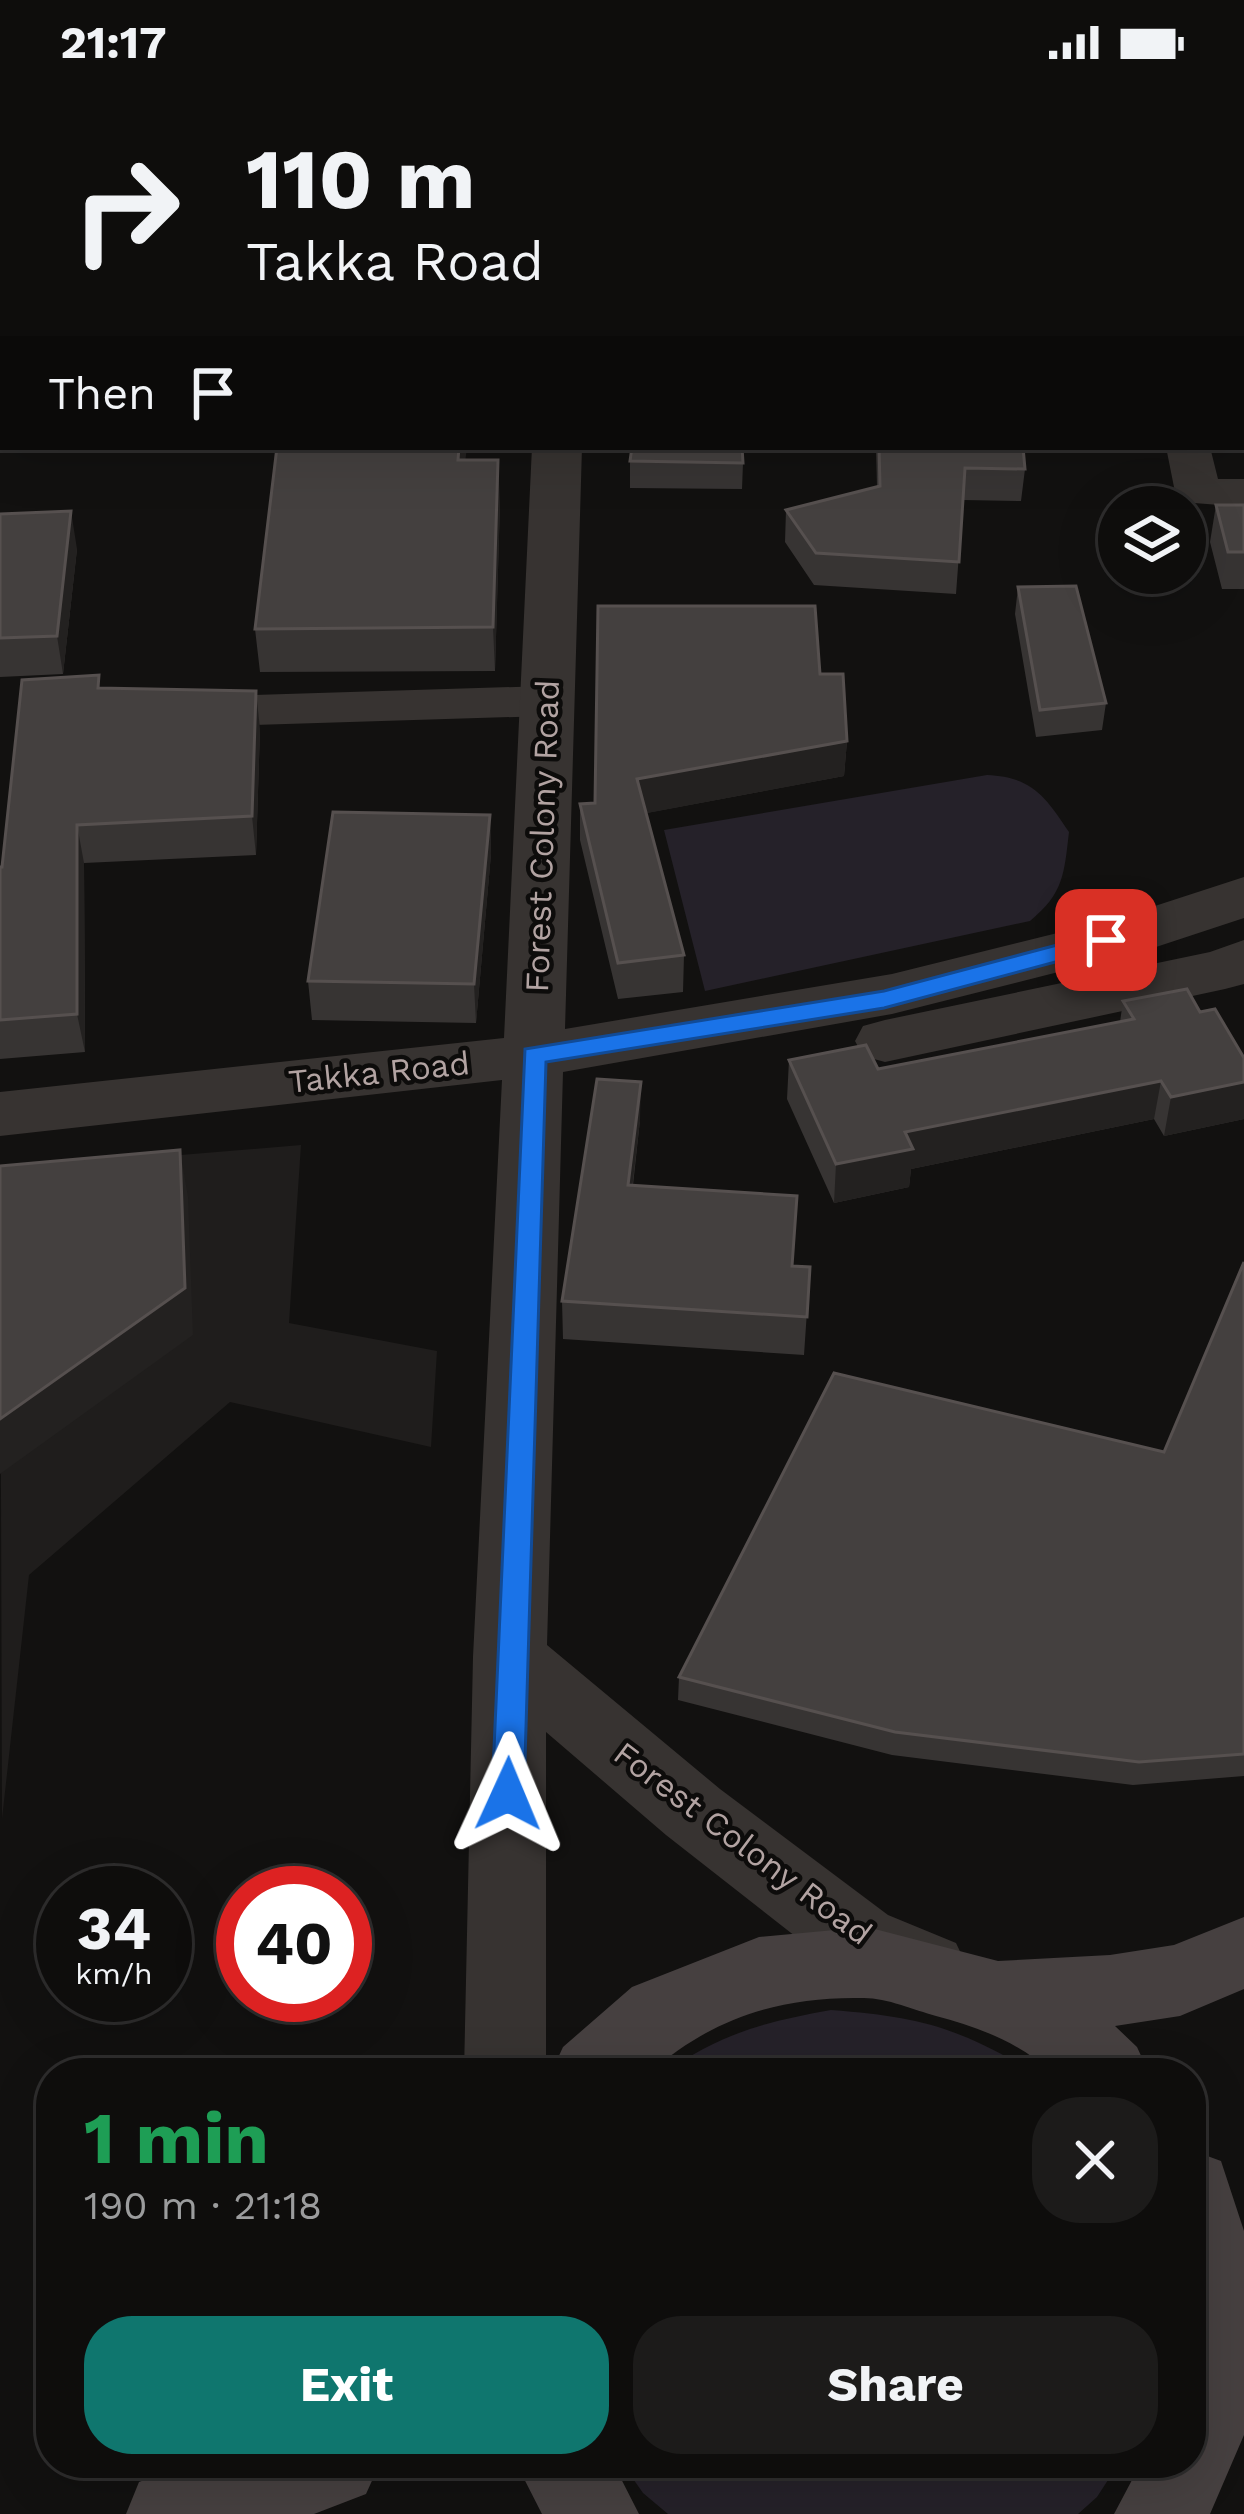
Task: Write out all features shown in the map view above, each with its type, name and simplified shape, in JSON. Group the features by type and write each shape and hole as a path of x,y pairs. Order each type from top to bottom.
{"main road":[{"path":"996,1996 1111,1991 1180,1980 1244,1952"},
{"path":"609,2058 660,2013 759,1972 867,1962 996,1996 1067,2034 1092,2058"},
{"path":"1206,2247 1220,2302 1206,2380"},
{"path":"171,2514 287,2478"},
{"path":"571,2478 594,2514"}],"street":[{"name":"Forest Colony Road","path":"505,2058 510,1657 556,450"},
{"path":"1189,450 1198,492 1244,514"},
{"path":"218,711 547,701"},
{"name":"Takka Road","path":"0,1159 533,1077 884,999 1195,917 1244,896"},
{"name":"Takka Road","path":"0,1114 533,1077 913,1037 1226,969 1244,960"},
{"name":"Forest Colony Road","path":"510,1657 693,1812 860,1940 996,1996"}],"shaded area":[{"path":"987,775 1026,784 1069,832 1060,882 1050,901 1030,921 705,991 664,830"},
{"path":"301,1145 289,1323 437,1351 431,1447 230,1402 29,1575 2,1819 0,1170"},
{"path":"831,2010 890,2016 938,2027 1007,2058 688,2058 744,2031"},
{"path":"632,2478 1109,2478 1078,2514 668,2514"}],"building":[{"path":"277,450 459,450 458,460 498,460 493,627 255,629"},
{"path":"632,450 742,450 743,463 630,461"},
{"path":"879,450 1023,450 1025,469 965,468 959,562 816,553 786,510 880,486"},
{"path":"1216,505 1244,505 1244,552 1228,552"},
{"path":"71,511 57,636 0,638 0,514"},
{"path":"1076,586 1106,703 1040,710 1018,587"},
{"path":"598,606 815,606 820,674 843,674 847,741 637,779 684,955 618,963 580,804 595,803"},
{"path":"99,675 98,688 256,691 252,816 77,825 77,1014 0,1020 0,867 22,680"},
{"path":"333,812 490,815 474,984 308,981"},
{"path":"1187,989 1200,1012 1215,1009 1244,1058 1244,1082 1171,1097 1161,1081 905,1132 913,1149 836,1164 789,1060 866,1045 878,1069 1134,1019 1123,1001"},
{"path":"597,1079 641,1082 628,1185 797,1196 792,1266 810,1267 807,1317 562,1301"},
{"path":"180,1150 185,1288 0,1419 0,1166"},
{"path":"1244,1262 1244,1754 1139,1762 895,1732 679,1677 834,1373 1164,1452"}],"route":[{"path":"508,1794 534,1055 884,999 1106,940"}]}
